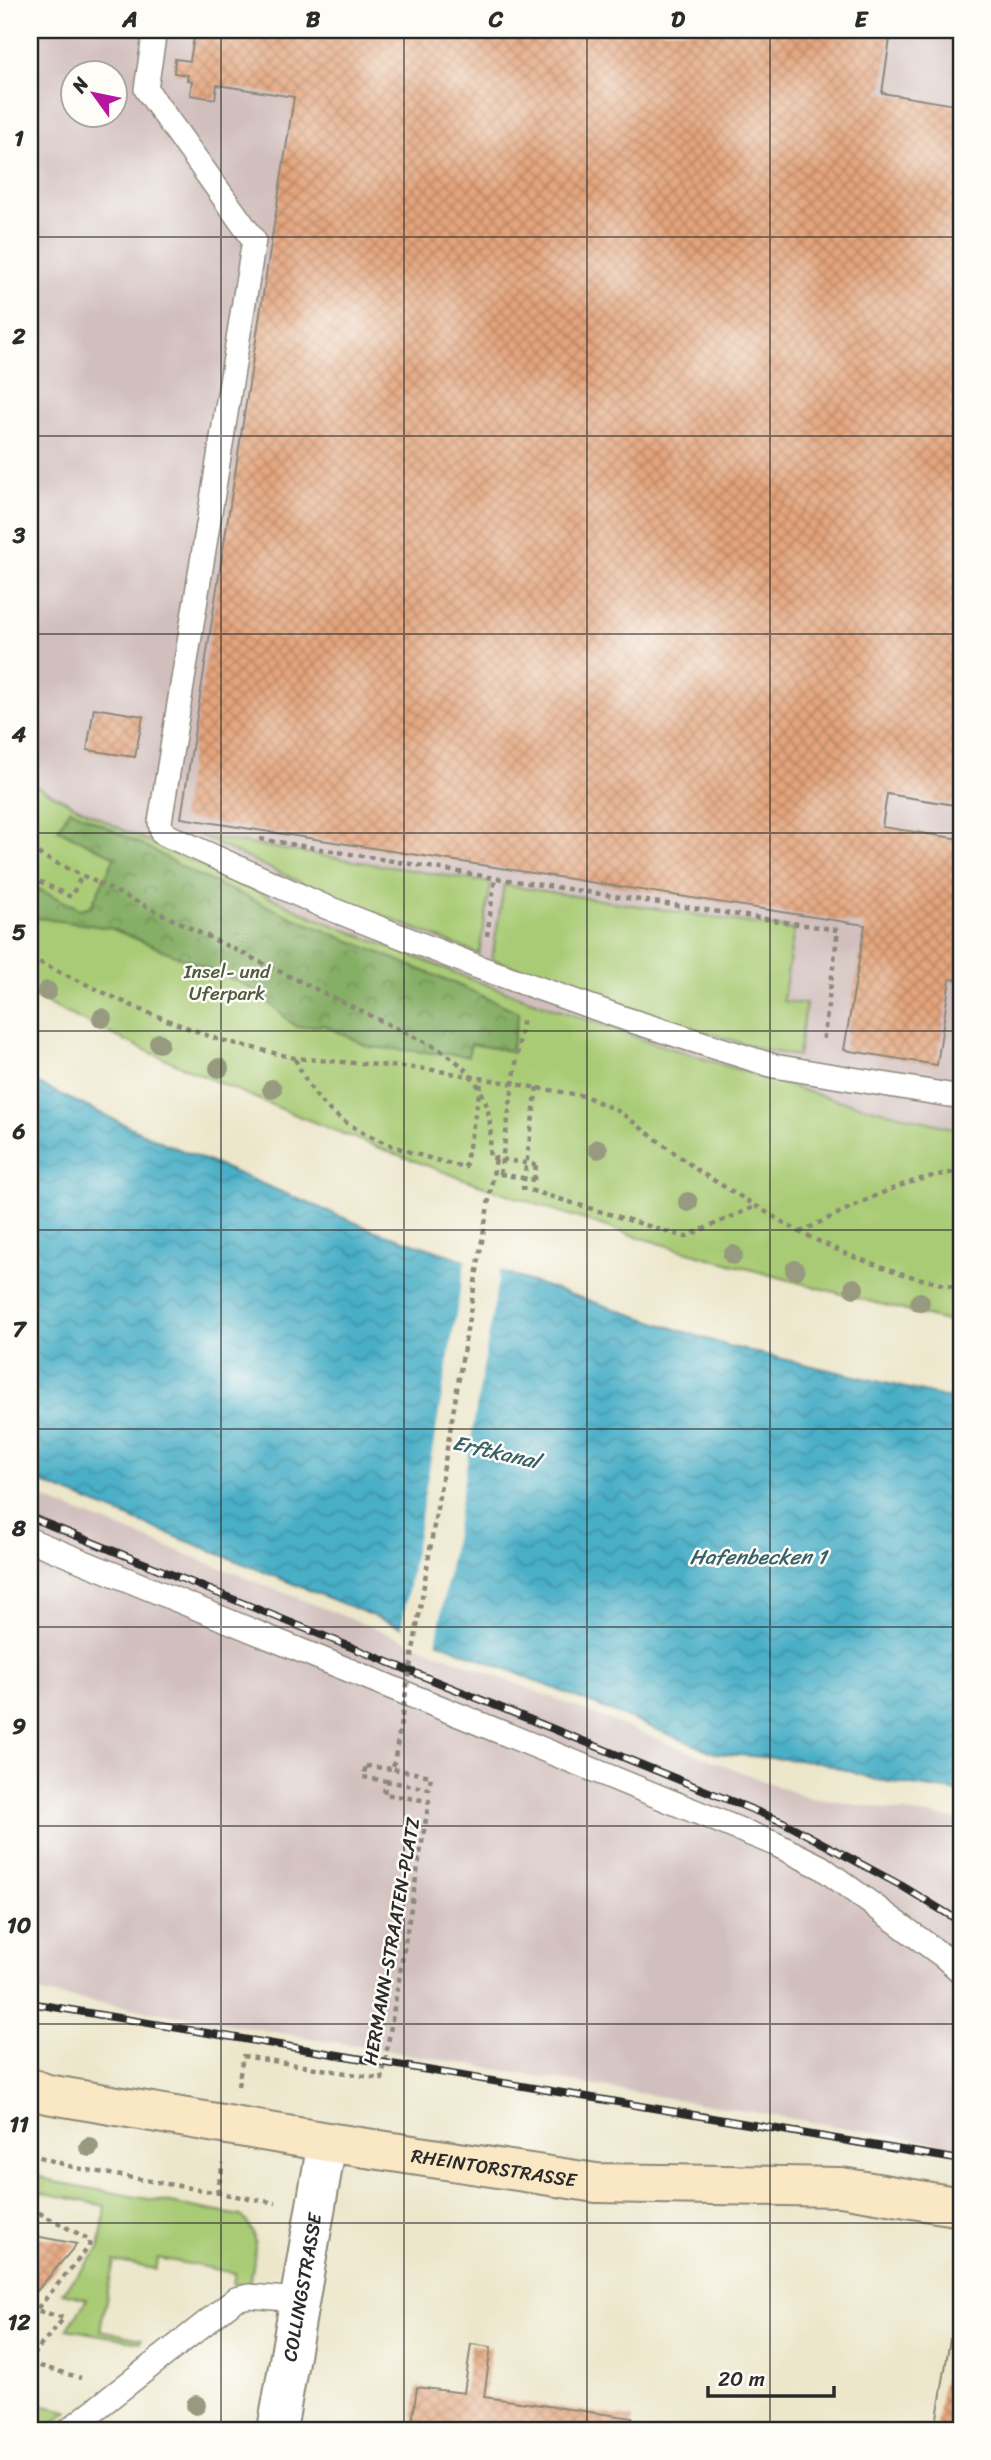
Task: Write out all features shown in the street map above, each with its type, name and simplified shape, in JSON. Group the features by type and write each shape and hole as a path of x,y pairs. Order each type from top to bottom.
{"main road":[{"name":"RHEINTORSTRASSE","path":"30,2088 47,2094 327,2142 596,2183 841,2187 961,2207"}],"street":[{"name":"COLLINGSTRASSE","path":"277,2430 327,2142"}],"lane":[{"path":"155,30 146,89 254,240 162,809 162,833 321,905 481,968 626,1019 774,1066 961,1097"},
{"path":"30,1540 775,1844 821,1867 961,1972"},
{"path":"69,2430 236,2299 250,2296 299,2300"}],"path":[{"path":"254,838 838,930 821,1053"},
{"path":"30,847 42,856 441,1050 459,1062 477,1082 488,1106 492,1133 489,1157 496,1158 536,1165 534,1180 500,1174 509,1111"},
{"path":"30,880 37,880 71,897 82,875"},
{"path":"30,958 166,1020 217,1039 294,1058 427,1069 584,1096 620,1112 700,1172 799,1232 906,1275 961,1289"},
{"path":"294,1058 307,1083 323,1104 349,1124 431,1160 465,1167 482,1078"},
{"path":"537,1087 523,1188 685,1237 756,1206"},
{"path":"386,1781 429,1789 431,1776 393,1769 496,1158"},
{"path":"799,1232 916,1179 940,1173 961,1172"},
{"name":"HERMANN-STRAATEN-PLATZ","path":"243,2056 382,2079 429,1801 384,1794 386,1781 363,1777 366,1766 393,1769"},
{"path":"30,2154 76,2168 315,2210"},
{"path":"30,2208 90,2239 89,2246 36,2310 64,2319 30,2358"},
{"path":"30,2363 90,2381"}],"shaded area":[{"path":"30,30 961,30 961,1130 821,1096 644,1040 476,981 318,919 123,830 30,783"},
{"path":"30,1493 805,1797 961,1820 961,2147 30,1991"}],"green space":[{"name":"Insel- und Uferpark","path":"30,783 123,830 318,919 476,981 644,1040 821,1096 961,1130 961,1325 685,1251 518,1198 270,1104 189,1070 30,995"},
{"path":"70,809 193,873 519,1012 511,1051 471,1044 468,1056 369,1047 324,1025 296,1027 263,997 240,982 110,928 30,917 30,885 80,909 91,906 115,857 58,829"},
{"path":"199,836 491,883 479,954 318,890"},
{"path":"504,885 794,930 783,1001 806,1004 798,1056 764,1050 651,1015 492,959"},
{"path":"30,2173 55,2182 241,2216 252,2230 254,2239 250,2286 233,2284 235,2273 158,2258 155,2269 114,2261 100,2330 141,2339 140,2342 67,2329 87,2299 62,2293 99,2249 106,2206 30,2190"},
{"path":"30,2403 68,2411 44,2430 30,2430"}],"water":[{"name":"Hafenbecken 1","path":"30,1080 164,1143 373,1230 728,1346 961,1401 961,1792 877,1780 820,1762 715,1753 30,1478"}],"pier":[{"path":"466,1257 500,1268 436,1645 401,1631"}],"building":[{"path":"180,30 877,30 891,32 882,93 961,106 961,806 887,794 882,827 961,839 961,980 950,979 937,1065 844,1050 865,925 181,818 294,97 217,85 215,99 190,95 192,81 187,80 188,75 174,73 175,59 190,61 194,37 179,35"},
{"path":"94,708 143,716 135,757 87,750"},
{"path":"30,2235 77,2244 30,2299"},
{"path":"950,2339 961,2341 961,2430 935,2430"},
{"path":"471,2344 491,2347 484,2397 633,2418 631,2430 411,2430 417,2387 464,2393"}],"railway":[{"path":"30,1517 783,1822 902,1886 961,1922"},
{"path":"30,2003 961,2160"}],"water label":[{"name":"Erftkanal","path":"496,1452"}]}
